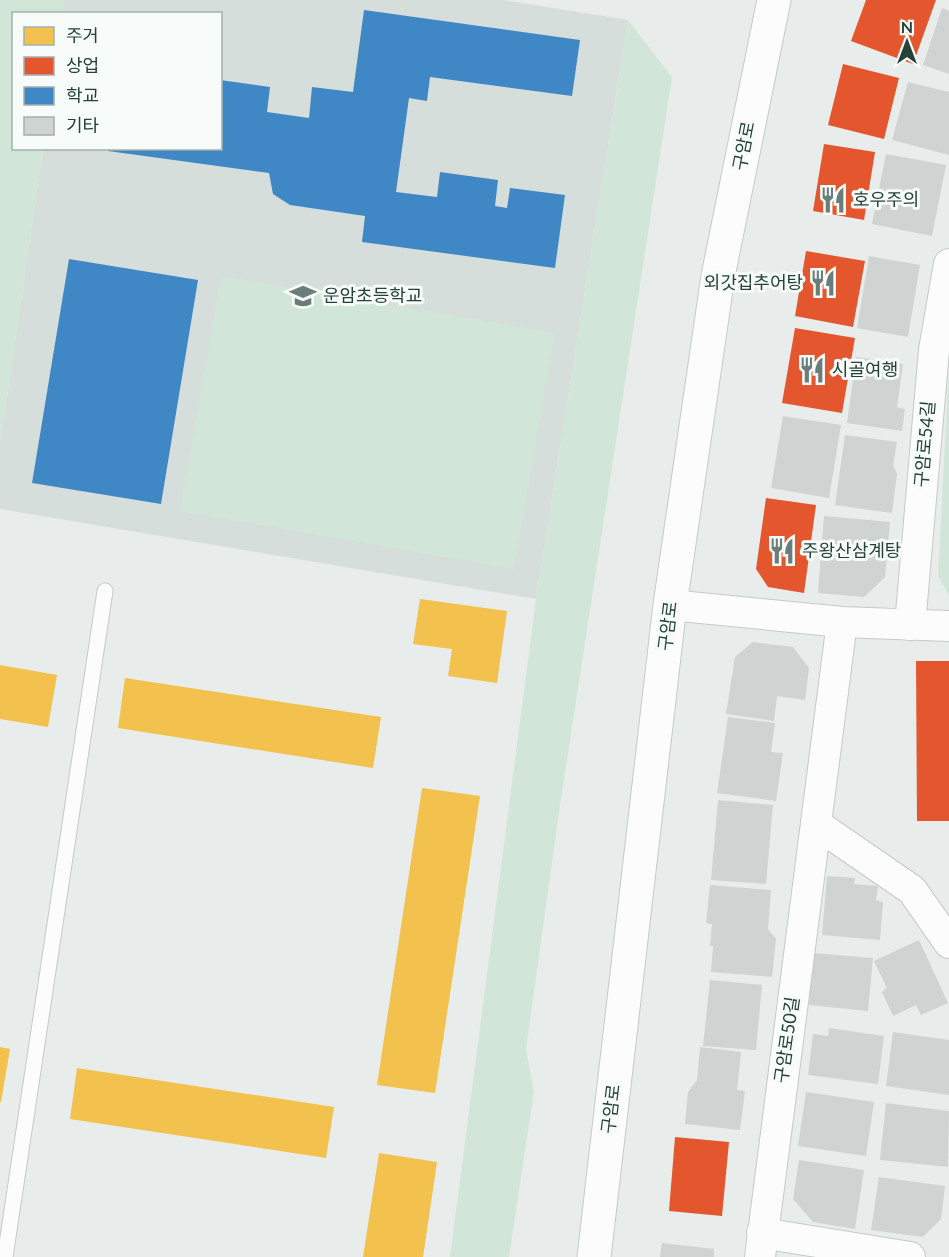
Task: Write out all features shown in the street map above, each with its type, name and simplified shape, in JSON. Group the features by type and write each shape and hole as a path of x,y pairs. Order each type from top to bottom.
{"main road":[{"name":"구암로","path":"594,1257 670,605 718,276 774,0"}],"street":[{"name":"구암로54길","path":"910,625 934,350 949,264"},
{"path":"670,605 842,622 949,626"},
{"name":"구암로50길","path":"761,1245 842,622"},
{"path":"816,824 912,890 949,943"},
{"path":"761,1245 910,1257"}],"lane":[{"path":"5,1257 105,591"}],"shaded area":[{"name":"운암초등학교","path":"64,0 504,0 628,20 536,599 0,509 0,444 43,150 222,150 222,12 63,12"}],"green space":[{"path":"0,0 64,0 63,12 12,12 12,150 43,150 0,444"},
{"path":"628,20 672,77 559,812 526,1050 534,1091 509,1257 450,1257 536,599"},
{"path":"221,276 555,333 514,569 180,511"},
{"path":"949,366 949,595 938,576"}],"building: 주거":[{"path":"420,599 507,611 497,683 448,676 452,649 413,644"},
{"path":"0,665 57,675 48,727 0,719"},
{"path":"125,678 381,717 373,768 118,728"},
{"path":"422,788 480,796 435,1093 377,1085"},
{"path":"0,1047 10,1049 1,1102 0,1102"},
{"path":"77,1068 334,1107 326,1158 70,1119"},
{"path":"379,1153 437,1162 423,1257 363,1257"}],"building: 상업":[{"path":"866,0 936,0 913,64 851,41"},
{"path":"843,64 899,78 884,139 828,125"},
{"path":"824,144 875,152 864,220 813,211"},
{"path":"806,251 865,261 853,327 795,316"},
{"path":"795,328 855,338 842,413 782,403"},
{"path":"766,498 816,505 804,593 768,587 756,569"},
{"path":"916,661 949,661 949,821 917,821"},
{"path":"675,1137 729,1142 722,1216 669,1211"}],"building: 학교":[{"path":"364,10 580,40 572,96 430,77 427,101 409,98 396,192 437,197 440,172 498,180 495,206 507,208 510,188 565,195 555,268 362,242 365,216 290,205 273,194 269,173 108,151 222,150 222,80 270,87 267,112 309,118 312,87 353,92"},
{"path":"69,259 198,280 161,504 32,483"}],"building: 기타":[{"path":"942,8 949,11 949,74 923,65"},
{"path":"908,82 949,92 949,155 892,140"},
{"path":"886,154 946,165 932,236 872,224"},
{"path":"869,256 920,265 908,337 857,328"},
{"path":"856,357 903,364 897,407 905,409 902,431 847,423"},
{"path":"783,416 841,425 829,498 771,488"},
{"path":"845,435 897,442 893,465 897,474 892,513 835,505"},
{"path":"824,516 890,522 885,577 864,597 818,593"},
{"path":"753,642 793,647 809,668 805,700 777,696 774,721 726,714 735,657"},
{"path":"728,717 775,723 771,752 783,753 776,801 717,793"},
{"path":"718,800 773,805 766,884 711,880"},
{"path":"827,876 855,878 854,884 878,886 876,900 883,902 880,940 822,935"},
{"path":"710,885 771,890 768,929 776,939 772,977 711,972 712,924 706,923"},
{"path":"919,940 948,1003 921,1015 916,1005 893,1016 882,992 887,988 874,961"},
{"path":"813,953 873,958 868,1011 809,1005"},
{"path":"710,980 762,985 756,1050 703,1046"},
{"path":"829,1028 884,1036 878,1084 808,1075 813,1034 828,1036"},
{"path":"893,1032 949,1040 949,1095 886,1086"},
{"path":"700,1047 741,1052 737,1090 745,1091 740,1130 685,1124 688,1092 697,1080"},
{"path":"806,1092 874,1102 866,1156 798,1146"},
{"path":"886,1103 949,1111 948,1167 880,1160"},
{"path":"799,1160 864,1170 855,1229 813,1222 793,1199"},
{"path":"879,1177 945,1186 941,1219 923,1237 871,1230"},
{"path":"662,1243 714,1249 714,1257 660,1257"}],"place":[{"name":"호우주의","path":"833,200"},
{"name":"외갓집추어탕","path":"823,283"},
{"name":"운암초등학교","path":"303,296"},
{"name":"시골여행","path":"812,370"},
{"name":"주왕산삼계탕","path":"782,551"}]}
